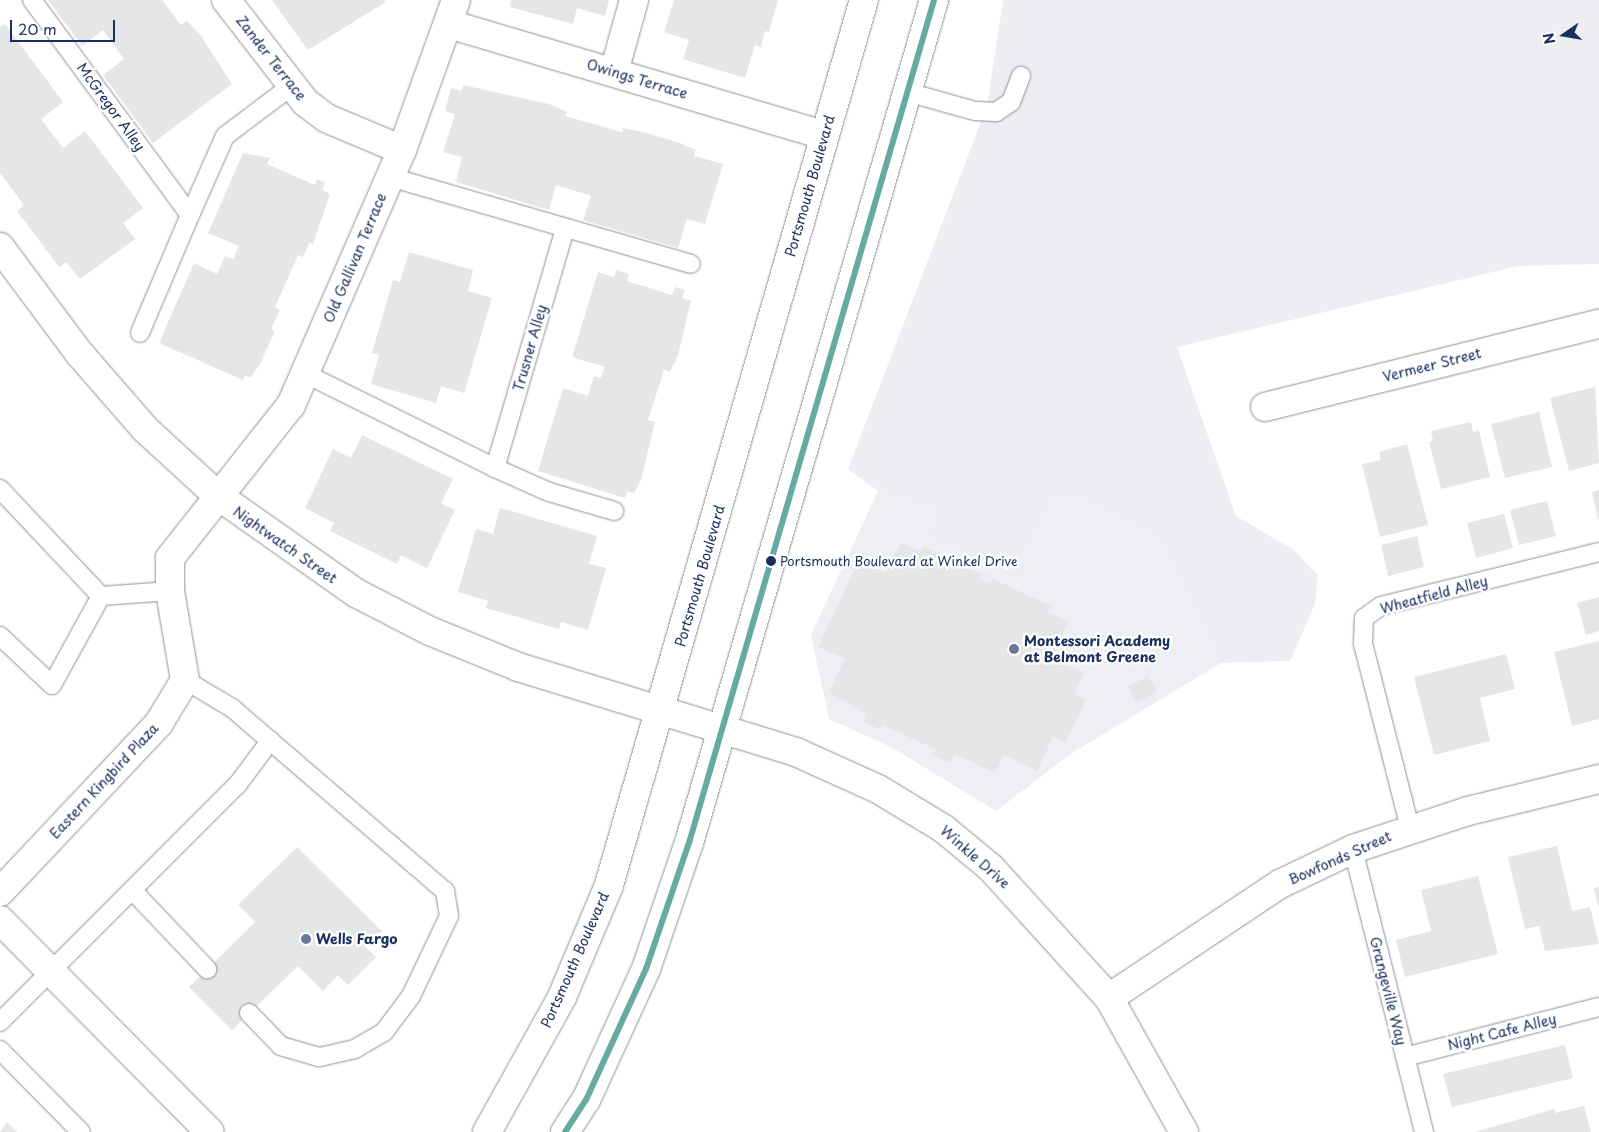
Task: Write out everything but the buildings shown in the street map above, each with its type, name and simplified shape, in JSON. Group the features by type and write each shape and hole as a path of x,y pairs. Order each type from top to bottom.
{"street":[{"name":"Zander Terrace","path":"226,0 290,87 326,118 402,150"},
{"path":"614,72 634,0"},
{"name":"Portsmouth Boulevard","path":"487,1132 534,1052 587,941 662,712 824,135 864,0"},
{"path":"565,1132 586,1100 646,969 722,730 934,0"},
{"name":"Owings Terrace","path":"453,12 614,72 824,135"},
{"name":"Old Gallivan Terrace","path":"217,495 291,405 402,150 453,12"},
{"name":"Nightwatch Street","path":"0,247 79,353 145,429 217,495 356,593 430,632 518,667 662,712"},
{"name":"Vermeer Street","path":"1265,407 1599,324"},
{"path":"185,680 170,591 170,558 217,495"},
{"name":"Eastern Kingbird Plaza","path":"0,892 159,723 185,680"},
{"name":"Winkle Drive","path":"662,712 796,752 878,789 944,829 998,875 1109,998 1184,1132"},
{"name":"Bowfonds Street","path":"1109,998 1280,884 1353,849 1410,828 1599,779"},
{"path":"0,920 210,1132"}],"lane":[{"name":"McGregor Alley","path":"32,0 190,215"},
{"path":"907,92 975,111 996,112 1011,102 1021,76"},
{"path":"140,333 225,136 290,87"},
{"path":"390,177 691,264"},
{"name":"Trusner Alley","path":"495,468 565,228"},
{"path":"306,374 495,468 549,492 614,511"},
{"path":"0,489 101,596"},
{"name":"Wheatfield Alley","path":"1410,828 1363,642 1364,618 1381,606 1599,552"},
{"path":"101,596 170,591"},
{"path":"0,636 52,685 101,596"},
{"path":"185,680 232,708 433,879 445,891 450,916 411,996 384,1032 355,1048 319,1057 280,1046 249,1013"},
{"path":"0,1022 238,784 270,741"},
{"name":"Grangeville Way","path":"1353,849 1424,1132"},
{"path":"133,891 207,969"},
{"name":"Night Cafe Alley","path":"1405,1057 1599,1007"},
{"path":"0,1050 81,1132"}],"shaded area":[{"path":"1003,0 1599,0 1599,264 1518,266 1177,347 1236,516 1294,550 1318,576 1315,604 1290,661 1221,663 1155,536 1067,496 1052,498 1029,549 1025,582 927,536 938,513 878,491 848,469 987,106"},
{"name":"Montessori Academy at Belmont Greene","path":"878,491 938,513 1067,496 1155,536 1221,663 1072,753 996,811 891,747 829,719 811,635"}],"transit line":[{"path":"565,1132 586,1100 646,969 689,843 934,0"}],"place":[{"name":"Portsmouth Boulevard at Winkel Drive","path":"771,561"},
{"name":"Montessori Academy at Belmont Greene","path":"1014,649"},
{"name":"Wells Fargo","path":"306,939"}]}
